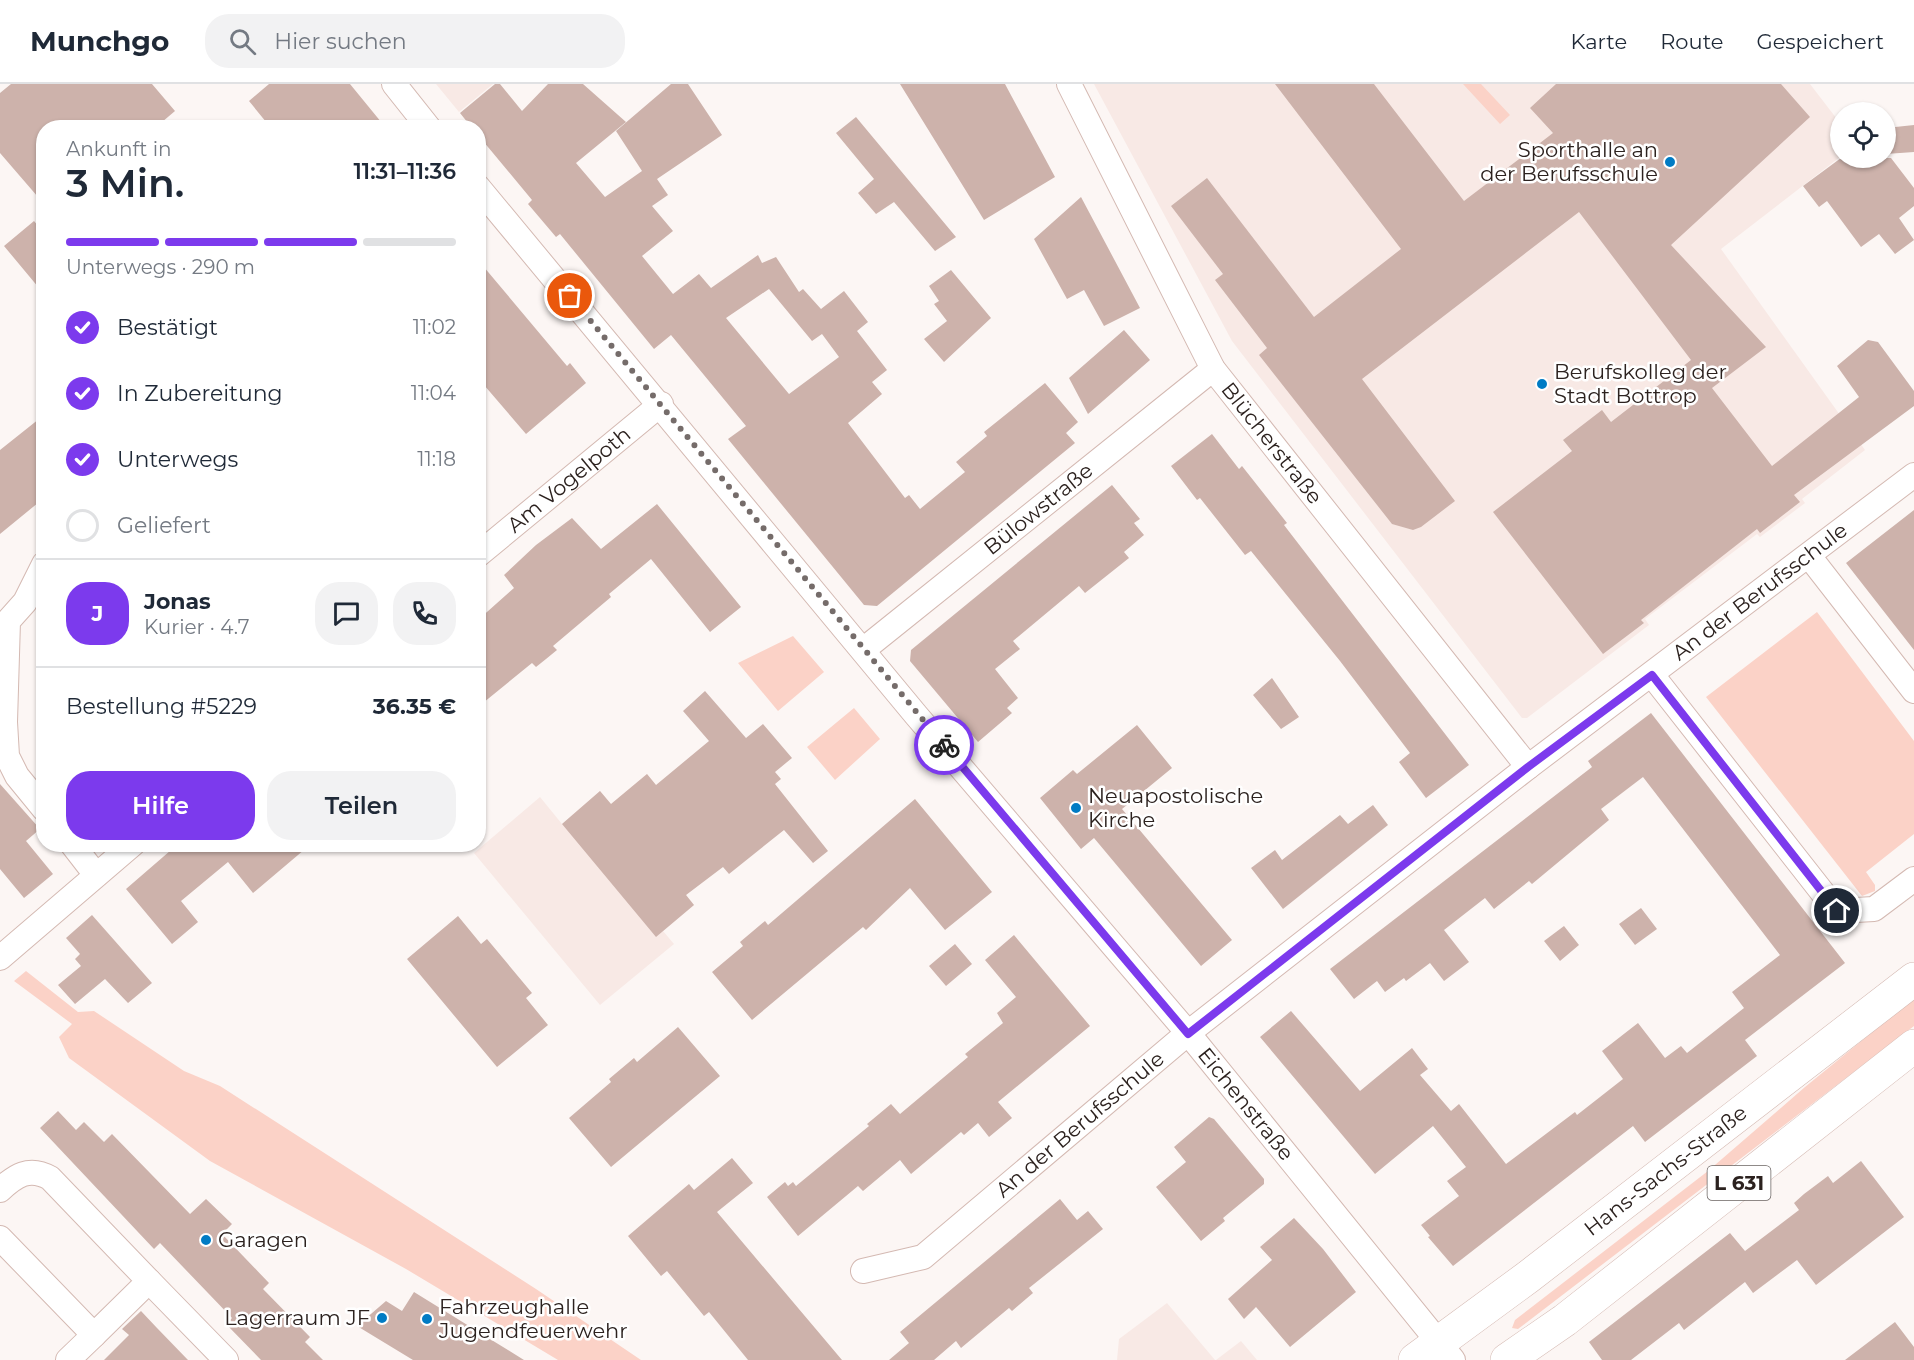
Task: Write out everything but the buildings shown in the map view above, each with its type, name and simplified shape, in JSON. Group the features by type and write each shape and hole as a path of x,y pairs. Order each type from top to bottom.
{"main road":[{"name":"Hans-Sachs-Straße","path":"1435,1354 1528,1277 1914,979"},
{"name":"L 631","path":"1507,1360 1565,1320 1914,1046"}],"street":[{"path":"394,84 423,120"},
{"name":"Blücherstraße","path":"1069,84 1213,369 1528,767"},
{"name":"Eichenstraße","path":"486,196 661,404 863,650 1188,1034 1435,1354"},
{"name":"Bülowstraße","path":"863,650 1213,369"},
{"name":"Am Vogelpoth","path":"486,548 661,404"},
{"name":"An der Berufsschule","path":"863,1271 923,1257 1188,1034 1528,767 1914,475"},
{"path":"1809,556 1914,691"},
{"path":"36,580 25,602 9,621 5,722 8,756 18,776 36,799"},
{"path":"1652,675 1837,911 1874,909 1914,879"},
{"path":"78,852 96,875"},
{"path":"0,958 123,852"},
{"path":"0,1190 15,1176 25,1172 44,1174 50,1178 226,1360"},
{"path":"0,1238 94,1335"},
{"path":"68,1360 149,1281"}],"shaded area":[{"path":"436,84 493,84 459,112"},
{"name":"Berufskolleg der Stadt Bottrop","path":"1094,84 1810,84 1830,110 1830,165 1721,249 1865,450 1802,499 1805,503 1760,537 1757,534 1645,619 1649,625 1527,718 1522,718 1232,341"},
{"path":"1463,84 1481,84 1510,115 1500,124"},
{"path":"1817,612 1914,741 1914,834 1866,872 1875,885 1875,891 1862,896 1706,697"},
{"path":"793,636 824,672 778,711 738,663"},
{"path":"854,708 880,739 835,780 807,747"},
{"path":"647,774 723,866 686,895 694,905 663,931 674,944 600,1005 474,853 486,852 486,843 540,797 562,824 600,791 611,804"},
{"path":"26,971 78,1012 94,1011 184,1071 220,1086 536,1289 641,1360 558,1360 406,1269 210,1161 69,1058 59,1037 72,1024 14,981"},
{"path":"1914,998 1914,1026 1518,1329 1512,1328 1515,1320 1708,1171 1805,1087"},
{"path":"1167,1303 1215,1360 1117,1360 1119,1339"},
{"path":"1241,1341 1257,1360 1216,1360"}],"way so far":[{"path":"570,296 809,582 916,715 944,745"}],"place":[{"name":"Sporthalle an der Berufsschule","path":"1670,162"},
{"name":"Berufskolleg der Stadt Bottrop","path":"1542,384"},
{"name":"Neuapostolische Kirche","path":"1076,808"},
{"name":"Garagen","path":"206,1240"},
{"name":"Lagerraum JF","path":"382,1318"},
{"name":"Fahrzeughalle Jugendfeuerwehr","path":"427,1319"}],"route":[{"path":"944,745 1188,1034 1528,767 1652,675 1837,911"}]}
